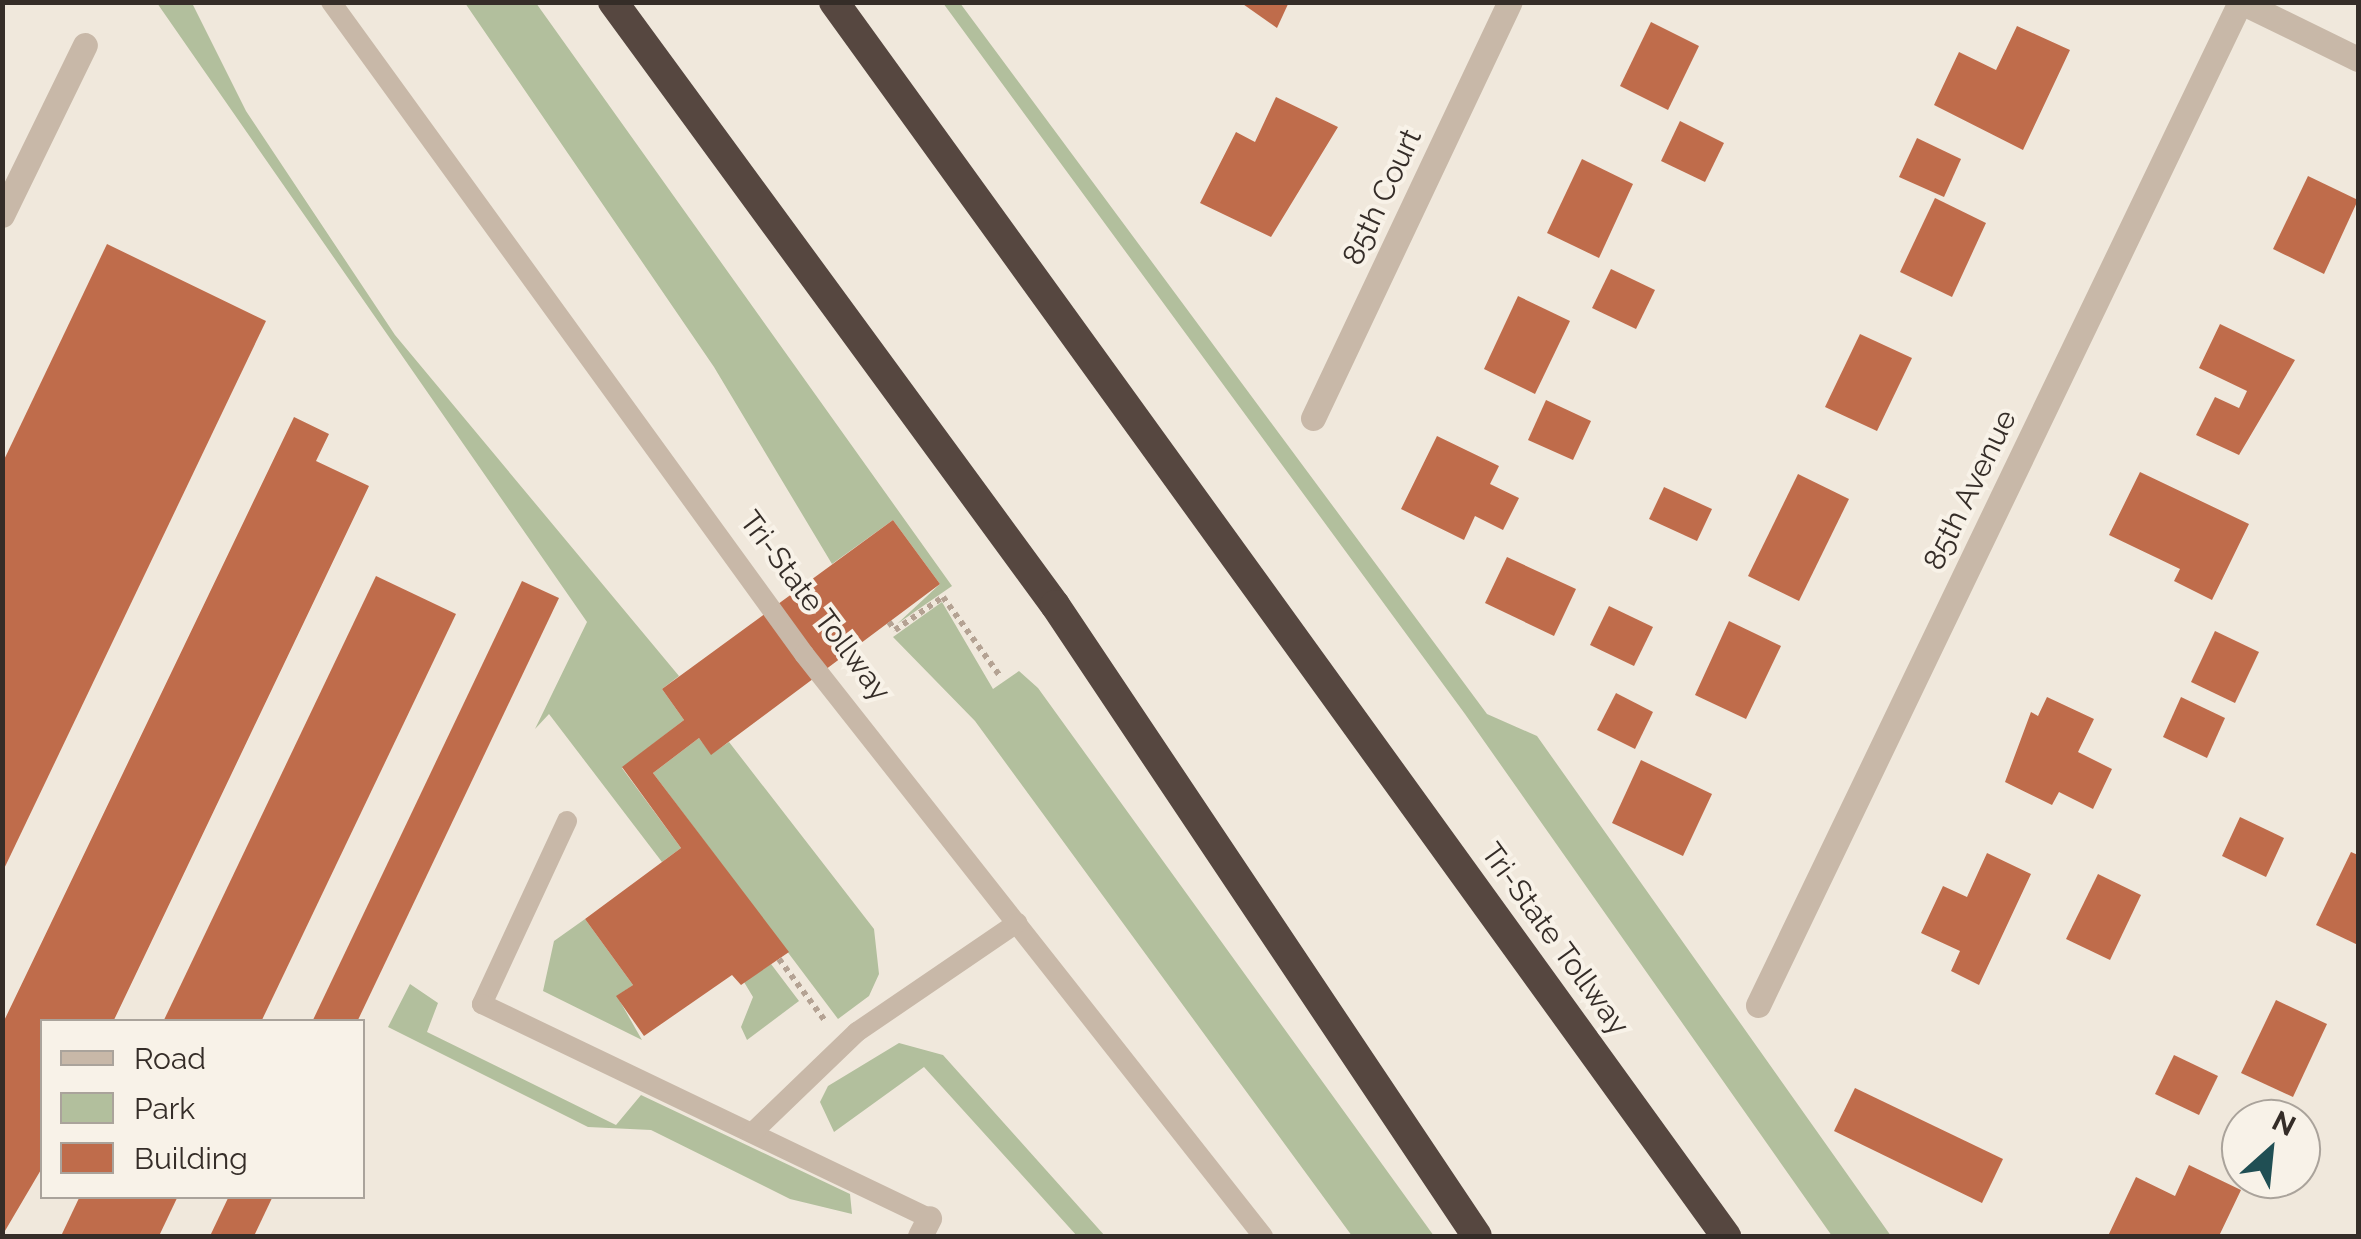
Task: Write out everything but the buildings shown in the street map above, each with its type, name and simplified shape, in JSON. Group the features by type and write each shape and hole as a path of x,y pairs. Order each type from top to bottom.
{"highway":[{"path":"613,2 1055,605 1477,1236"},
{"name":"Tri-State Tollway","path":"834,2 1726,1236"}],"street":[{"name":"85th Court","path":"1313,418 1510,2"},
{"path":"2240,2 2358,58"},
{"name":"85th Avenue","path":"1758,1005 2240,2"},
{"path":"2,215 85,44"}],"lane":[{"name":"Tri-State Tollway","path":"331,2 804,654 1263,1236"},
{"path":"568,821 482,1004 752,1134 925,1227"},
{"path":"752,1134 843,1045 1017,923"}],"path":[{"path":"890,622 895,630 943,597 1000,676"},
{"path":"779,959 843,1045"}],"green space":[{"path":"157,3 192,3 246,111 395,335 679,676 662,689 684,720 622,768 681,848 662,862 549,714 535,729 587,622"},
{"path":"465,3 536,3 952,586 897,624 940,584 893,520 832,564 714,367"},
{"path":"943,3 960,3 1487,714 1537,736 1891,1236 1832,1236 1465,714"},
{"path":"942,602 993,689 1019,671 1038,688 1434,1236 1352,1236 975,721 893,637"},
{"path":"699,738 711,754 729,742 874,929 879,974 869,996 838,1019 653,773"},
{"path":"585,919 633,985 617,996 642,1040 543,991 554,941"},
{"path":"771,964 799,1001 747,1040 741,1027 753,997 744,982"},
{"path":"410,984 438,1003 427,1032 616,1125 641,1095 850,1194 852,1214 790,1199 651,1130 588,1127 388,1027"},
{"path":"899,1043 943,1055 1105,1236 1077,1236 924,1067 834,1132 820,1102 828,1086"}]}
